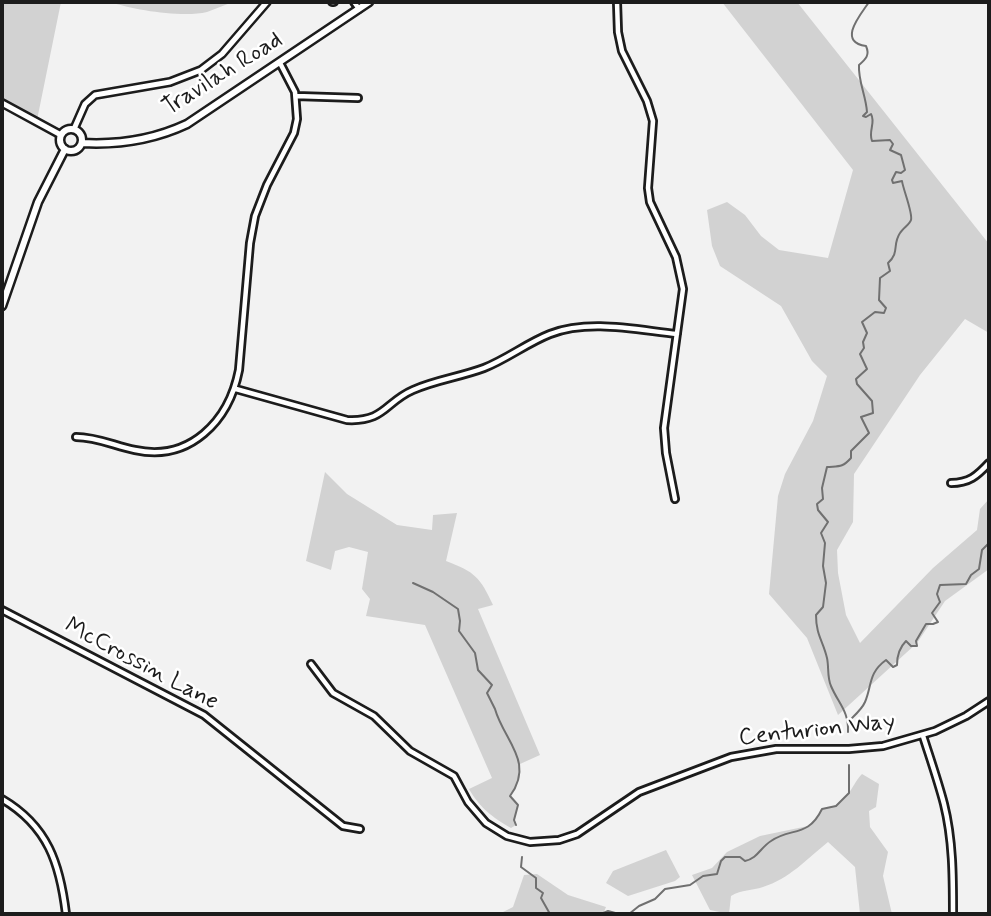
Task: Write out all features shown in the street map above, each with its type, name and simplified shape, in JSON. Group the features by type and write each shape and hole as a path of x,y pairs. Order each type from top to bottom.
{"main road":[{"name":"Travilah Road","path":"82,143 103,144 173,131 205,114 369,2"},
{"path":"67,129 74,129 82,135 82,143 76,150 65,149 60,142 61,135 67,129"},
{"path":"2,306 38,202 65,149"}],"street":[{"path":"74,129 85,104 95,95 170,82 201,70 222,54 267,2"},
{"path":"354,2 359,9"},
{"path":"617,2 622,51 647,101 653,121 648,188 650,202 681,274 683,289 664,427 675,499"},
{"path":"76,437 89,437 136,451 165,451 193,441 218,421 228,407 236,389 255,216 267,185 294,133 298,108 296,96 280,63"},
{"path":"296,96 358,98"},
{"path":"2,103 61,135"},
{"path":"236,389 347,420 361,421 379,415 405,393 486,367 553,333 573,329 617,328 677,334"},
{"path":"951,483 971,480 989,464"},
{"name":"McCrossin Lane","path":"2,610 204,715 343,826 360,829"},
{"name":"Centurion Way","path":"311,664 325,685 338,697 374,716 411,751 454,776 468,802 486,823 507,836 530,842 559,840 577,834 639,792 732,757 776,749 883,746 923,736 966,716 989,701"},
{"path":"923,736 949,830 953,914"},
{"path":"2,799 23,814 45,839 60,873 66,914"}],"shaded area":[{"path":"2,2 61,2 37,120 2,98"},
{"path":"110,2 233,2 197,14 172,14"},
{"path":"722,2 797,2 989,244 989,333 965,319 920,375 854,474 853,522 837,550 838,573 846,615 860,643 933,568 977,530 980,509 989,499 989,569 945,601 917,643 838,715 807,638 769,594 778,496 785,474 813,421 827,376 812,361 781,306 720,266 712,246 707,210 727,202 745,215 761,236 779,250 828,258 853,170"},
{"path":"325,472 347,494 397,525 432,530 433,515 457,513 446,561 476,577 493,605 478,609 540,755 520,764 520,777 510,796 518,805 514,820 516,825 511,828 487,811 469,789 492,778 425,625 366,616 370,599 362,589 368,552 349,547 335,551 331,570 306,561"},
{"path":"862,774 879,784 876,807 869,811 870,827 888,852 883,876 892,914 860,914 855,867 828,842 781,879 731,896 729,914 710,910 692,875 712,868 727,852 760,836 808,826 822,809 839,804"},
{"path":"666,850 680,877 675,881 628,896 606,883 613,871"},
{"path":"537,874 568,895 606,907 603,914 499,914 513,907 524,875"}],"waterway":[{"path":"848,732 845,713 830,683 827,658 816,622 816,615 823,607 826,583 823,566 825,543 821,533 828,522 818,510 817,504 823,499 822,488 827,467 845,463 851,458 851,451 869,433 861,417 873,413 872,401 857,384 856,379 867,369 860,354 867,333 862,322 875,312 884,313 886,308 879,300 880,278 890,271 888,263 894,255 898,237 911,217 902,181 893,183 892,180 896,172 905,170 901,155 890,150 893,144 890,140 872,141 871,114 863,116 867,112 859,65 868,52 866,46 853,39 852,33 869,2"},
{"path":"850,720 864,705 873,675 880,665 886,660 893,667 897,665 899,652 906,641 911,646 917,646 916,641 926,624 938,622 932,613 940,602 937,594 940,585 966,584 971,575 979,569 982,550 989,543"},
{"path":"413,583 433,592 458,609 459,631 475,653 478,670 492,685 487,693 519,762 517,784 510,796 518,805 514,820 516,825"},
{"path":"629,914 655,899 665,889 690,885 703,876 717,874 725,857 749,860 771,841 811,824 822,809 836,806 849,793 849,765"},
{"path":"522,857 521,867 536,878 536,888 543,893 541,898 550,914"},
{"path":"601,914 608,911 619,914"}]}
